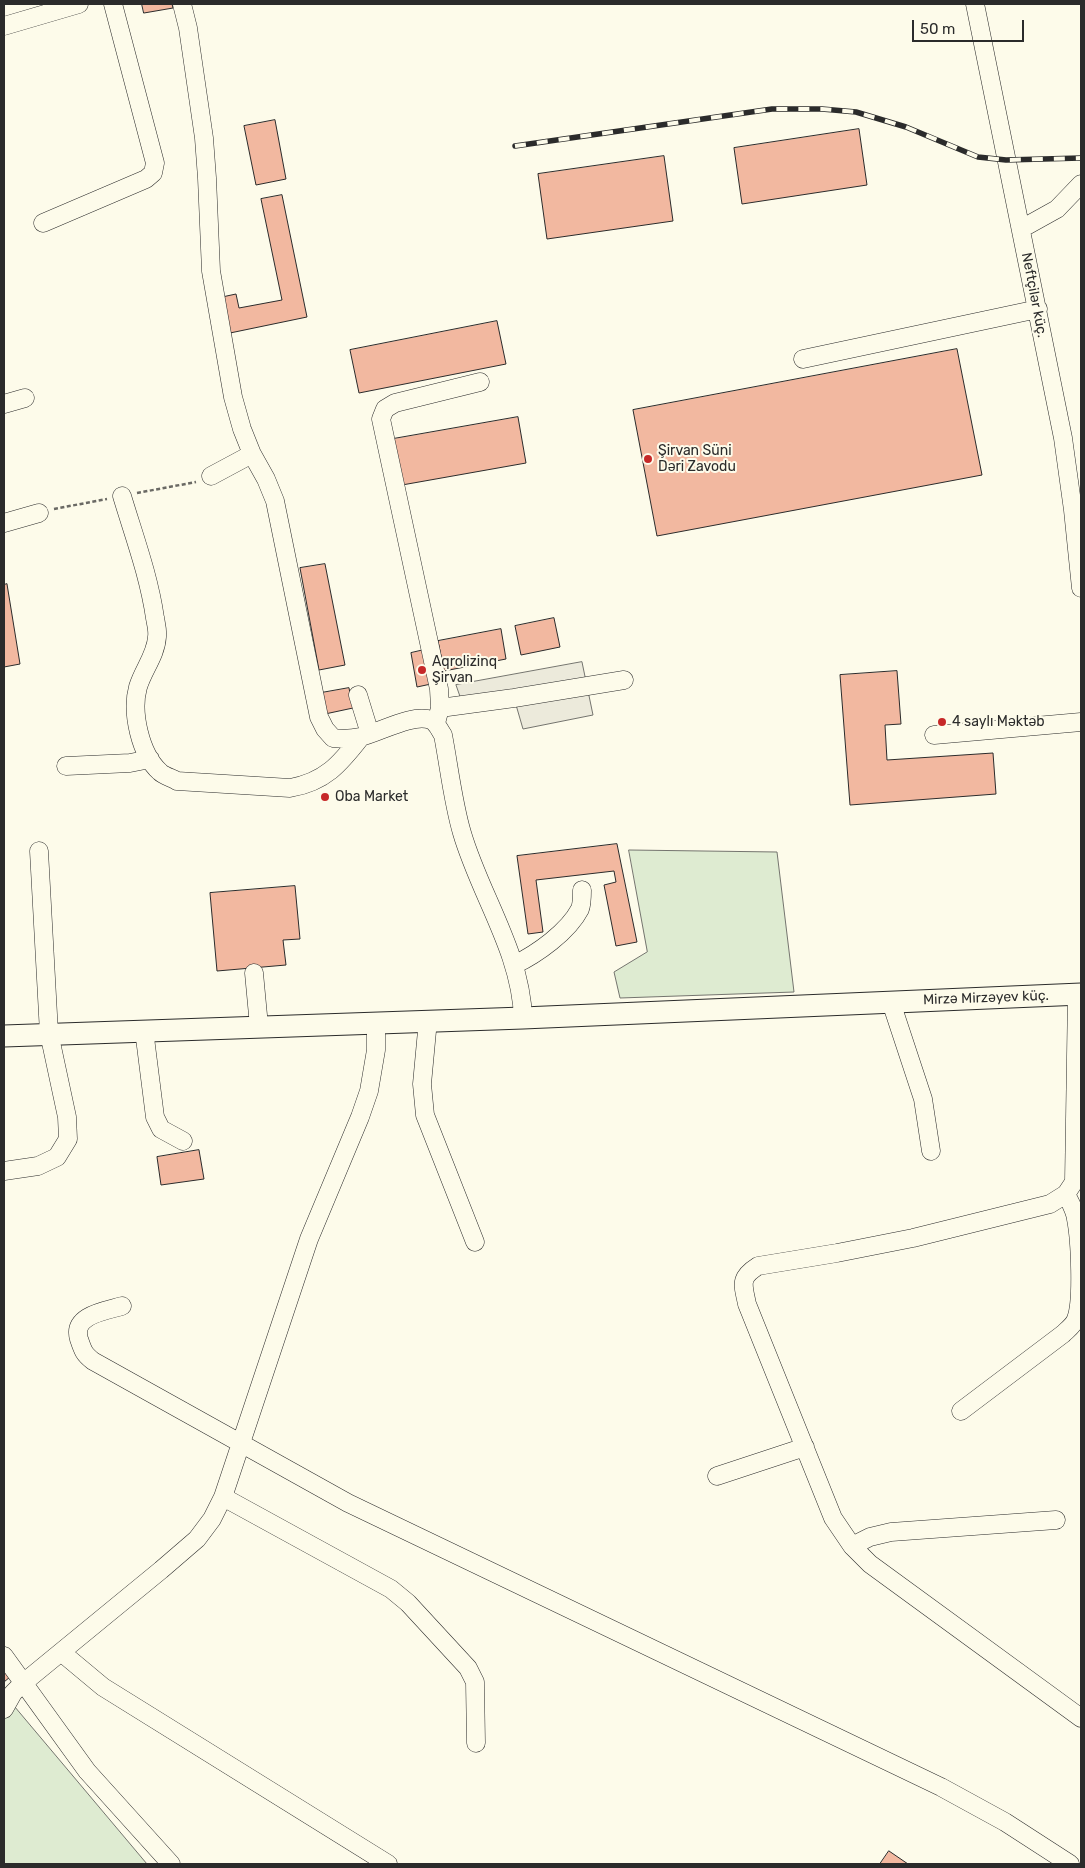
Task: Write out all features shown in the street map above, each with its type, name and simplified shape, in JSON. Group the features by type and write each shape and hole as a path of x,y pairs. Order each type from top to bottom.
{"main road":[{"name":"Mirzə Mirzəyev küç.","path":"4,1036 523,1018 1079,994"}],"street":[{"path":"4,26 78,4"},
{"path":"43,223 146,179 153,172 155,163 114,4"},
{"path":"182,4 188,28 204,138 211,270 233,397 242,429 252,454 266,479 275,501 319,717 325,729 333,738 346,739 416,719 429,720 438,715 514,698 624,680"},
{"name":"Neftçilər küç.","path":"975,4 1077,510 1081,588"},
{"path":"1021,229 1057,209 1081,184"},
{"path":"803,359 1038,309"},
{"path":"480,382 395,403 385,409 381,419 439,689 438,715 462,832 514,964 522,997 523,1018"},
{"path":"4,404 25,398"},
{"path":"211,476 252,454"},
{"path":"122,496 148,582 158,636 154,651 138,687 136,707 140,739 150,759 160,773 177,780 290,788 307,785 326,776 343,761 365,735"},
{"path":"4,523 39,513"},
{"path":"358,695 365,735"},
{"path":"934,735 1081,722"},
{"path":"66,766 130,763 150,759"},
{"path":"4,1171 38,1166 57,1157 68,1139 67,1117 49,1033 40,851"},
{"path":"514,964 530,958 570,924 581,908 582,890"},
{"path":"254,973 259,1026"},
{"path":"1079,994 1074,1182 1066,1194 1050,1204 904,1240 758,1266 747,1273 742,1283 747,1304 833,1518 852,1546 870,1564 1081,1718"},
{"path":"891,1002 923,1099 931,1151"},
{"path":"428,1020 422,1084 425,1115 475,1242"},
{"path":"4,1709 13,1693 22,1684 161,1570 197,1538 212,1519 223,1497 309,1239 360,1117 368,1091 376,1050 376,1022"},
{"path":"144,1030 155,1117 161,1129 183,1141"},
{"path":"961,1411 1063,1334 1076,1321 1080,1282 1077,1220 1074,1208 1066,1194"},
{"path":"122,1306 84,1318 78,1326 78,1336 84,1354 93,1362 348,1503 942,1787 1005,1822 1070,1864"},
{"path":"717,1476 805,1447"},
{"path":"223,1497 391,1589 408,1602 468,1668 475,1682 476,1743"},
{"path":"852,1546 870,1537 890,1532 1056,1520"},
{"path":"60,1652 103,1687 388,1864"},
{"path":"4,1656 22,1684 87,1772 171,1864"}],"green space":[{"path":"629,850 777,852 794,992 620,998 614,972 647,952"},
{"path":"4,1694 147,1864 4,1864"}],"shaded area":[{"path":"582,662 593,715 523,729 514,698 463,705 456,685"}],"building":[{"path":"142,4 172,4 173,8 144,13"},
{"path":"275,120 286,179 256,185 244,126"},
{"path":"859,129 867,185 742,204 734,148"},
{"path":"664,156 673,221 547,239 538,174"},
{"path":"282,195 307,317 230,333 222,297 236,294 239,308 282,300 261,199"},
{"path":"497,321 506,364 359,393 350,350"},
{"path":"957,349 982,475 657,536 633,410"},
{"path":"518,417 526,463 402,485 393,439"},
{"path":"325,564 345,665 319,670 300,568"},
{"path":"7,584 20,664 4,667 4,585"},
{"path":"554,618 560,647 521,655 515,626"},
{"path":"501,629 506,659 444,671 438,641"},
{"path":"424,650 431,684 417,687 411,653"},
{"path":"897,671 901,724 885,725 887,760 993,753 996,794 850,805 840,675"},
{"path":"349,688 353,708 325,714 321,693"},
{"path":"617,844 637,942 616,946 604,885 616,882 614,871 536,880 543,932 528,934 517,856"},
{"path":"295,886 300,939 283,940 286,965 217,971 210,893"},
{"path":"199,1150 204,1179 161,1185 157,1157"},
{"path":"4,1670 10,1677 4,1682"},
{"path":"889,1851 908,1864 880,1864"}],"railway":[{"path":"515,146 772,109 822,109 856,112 906,127 978,157 1006,160 1081,158"}],"place":[{"name":"Şirvan Süni Dəri Zavodu","path":"648,459"},
{"name":"Aqrolizinq Şirvan","path":"422,670"},
{"name":"4 saylı Məktəb","path":"942,722"},
{"name":"Oba Market","path":"325,797"}]}
